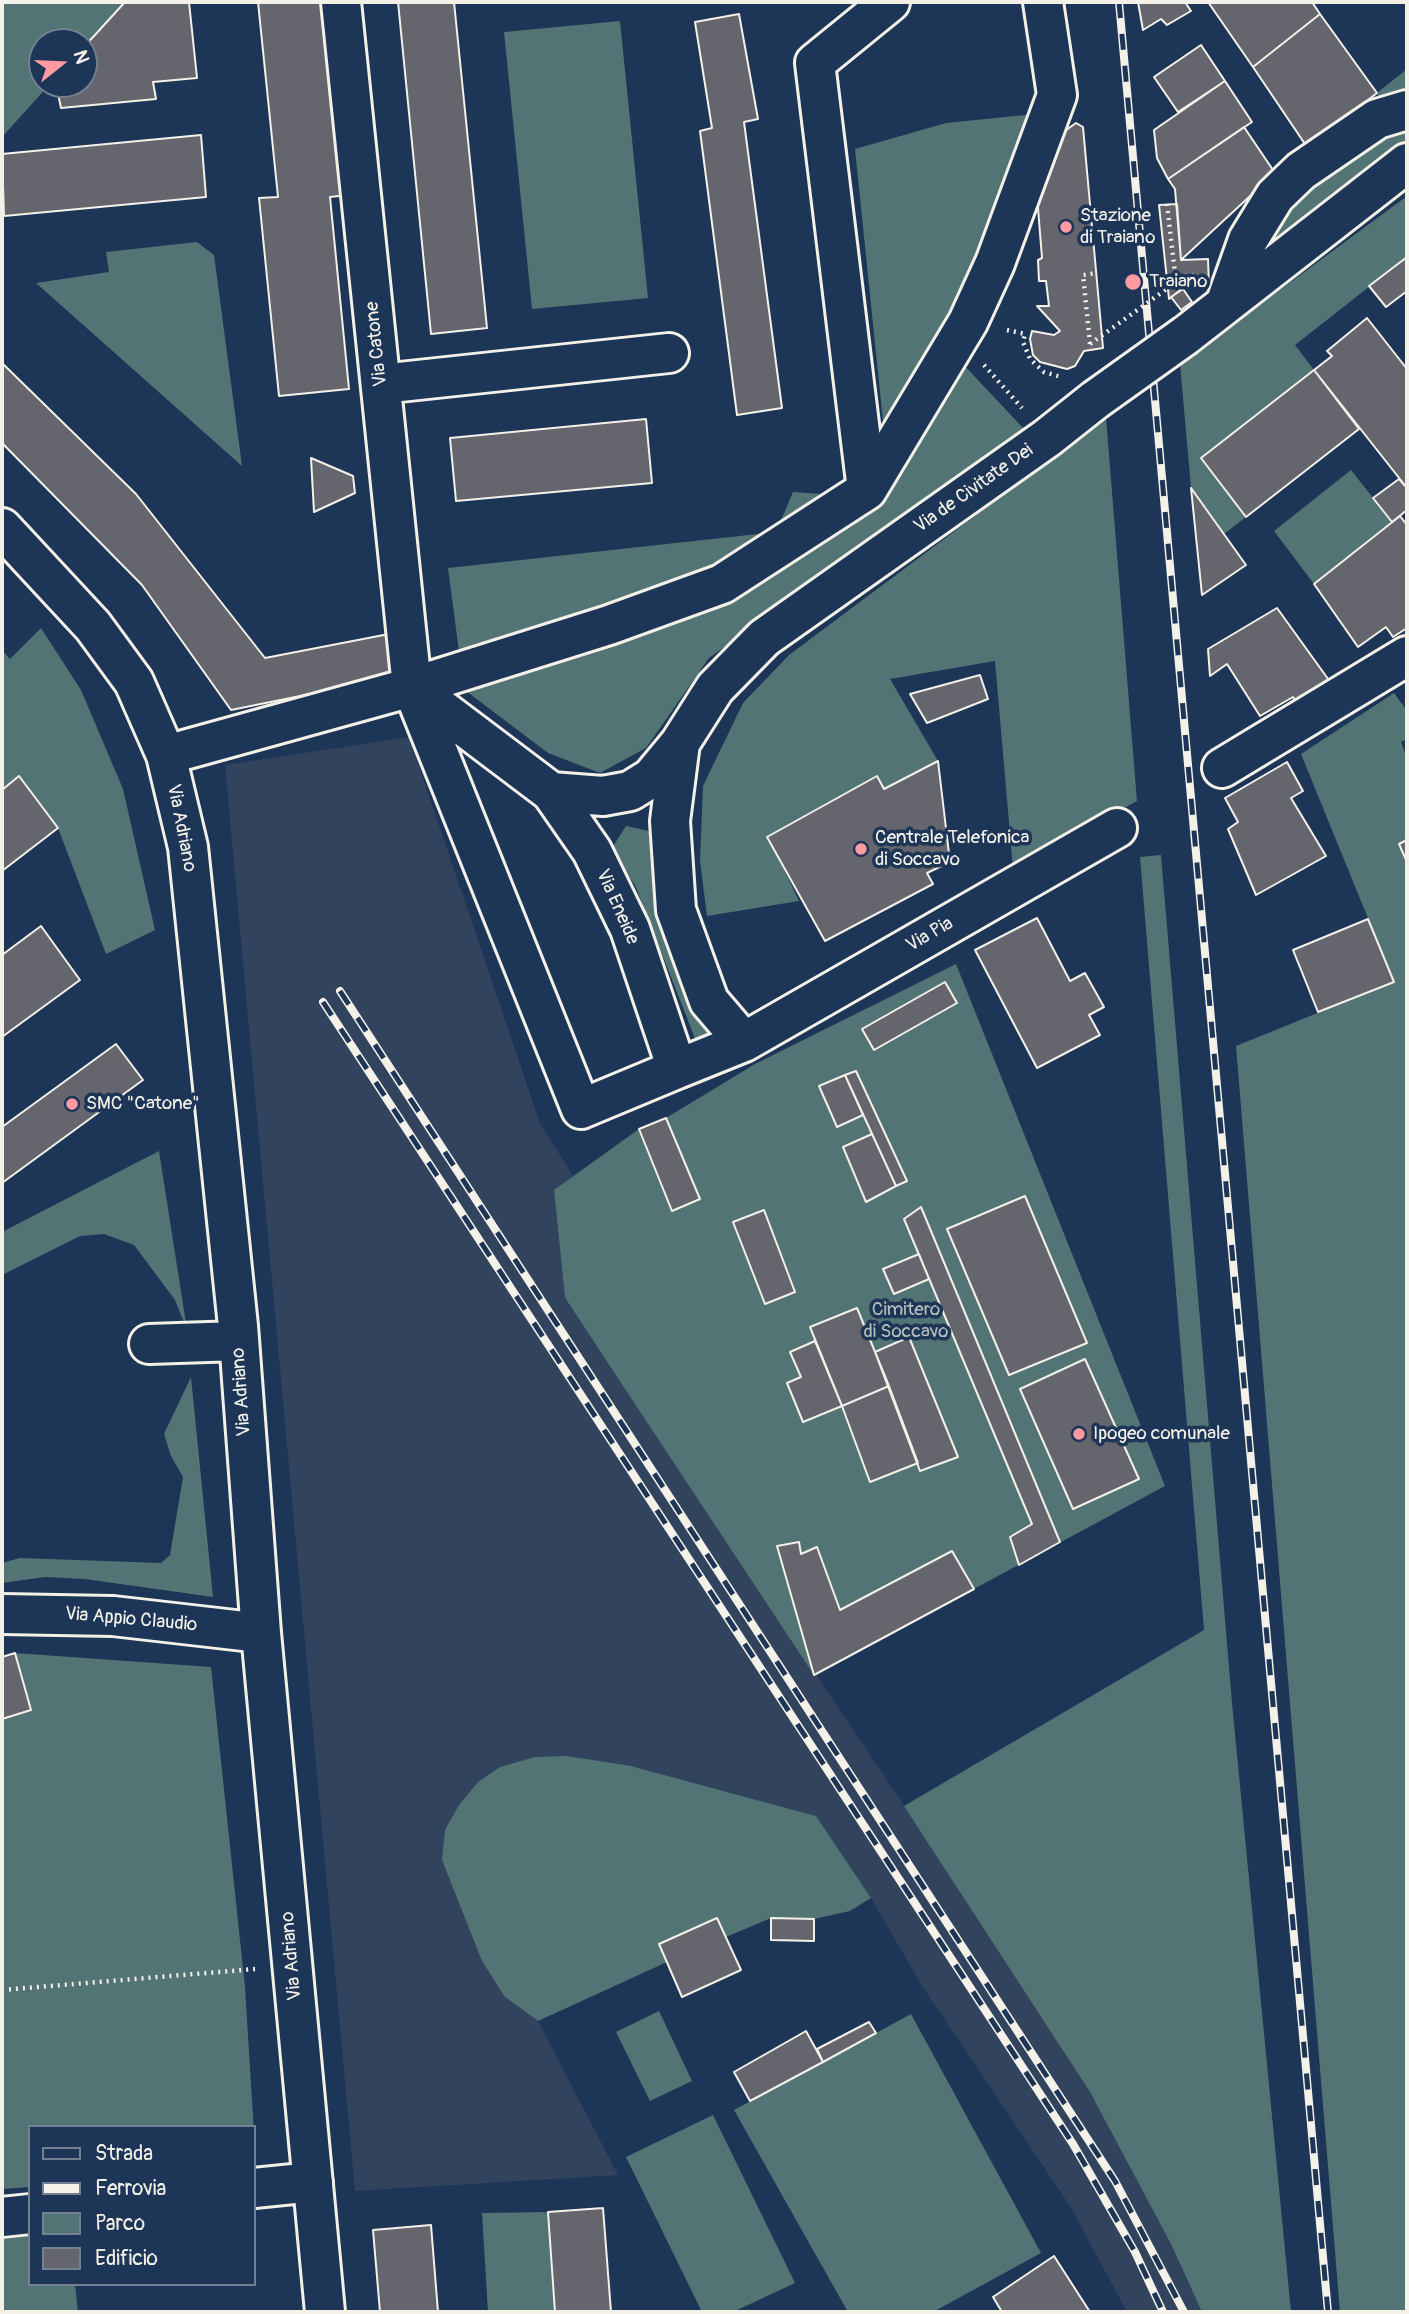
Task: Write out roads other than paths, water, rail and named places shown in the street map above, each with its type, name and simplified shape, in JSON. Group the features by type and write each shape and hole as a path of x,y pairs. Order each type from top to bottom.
{"street":[{"name":"Via Catone","path":"341,2 412,687 580,1109 677,1069"},
{"path":"867,490 815,64 890,2"},
{"path":"166,755 412,687 610,625 722,584 867,490 964,330 995,263 1057,96 1043,2"},
{"path":"1226,302 1248,240 1275,197 1301,171 1377,120 1407,110"},
{"name":"Via de Civitate Dei","path":"551,792 603,796 630,791 650,778 680,743 715,688 764,638 1047,438 1081,389 1186,335 1407,163"},
{"path":"381,384 669,353"},
{"name":"Via Adriano","path":"2,528 101,637 134,681 166,755 189,859 239,1341 261,1633 325,2312"},
{"path":"1222,768 1407,656"},
{"name":"Via Eneide","path":"412,687 551,792 592,851 629,929 677,1069"},
{"path":"677,1069 744,1042 709,1001 676,910 670,821 680,743"},
{"name":"Via Pia","path":"744,1042 1117,828"},
{"path":"149,1344 239,1341"},
{"name":"Via Appio Claudio","path":"2,1614 113,1616 261,1633"},
{"path":"256,2188 313,2182"},
{"path":"2,2217 28,2214"}],"railway":[{"path":"1119,2 1328,2312"},
{"path":"340,991 1115,2181 1184,2312"},
{"path":"323,1002 1073,2144 1135,2252 1163,2312"}],"place":[{"name":"Stazione di Traiano","path":"1066,227"},
{"name":"Traiano","path":"1133,282"},
{"name":"Centrale Telefonica di Soccavo","path":"861,849"},
{"name":"SMC \"Catone\"","path":"72,1104"},
{"name":"Ipogeo comunale","path":"1079,1434"}],"park label":[{"name":"Cimitero di Soccavo","path":"906,1321"}]}
